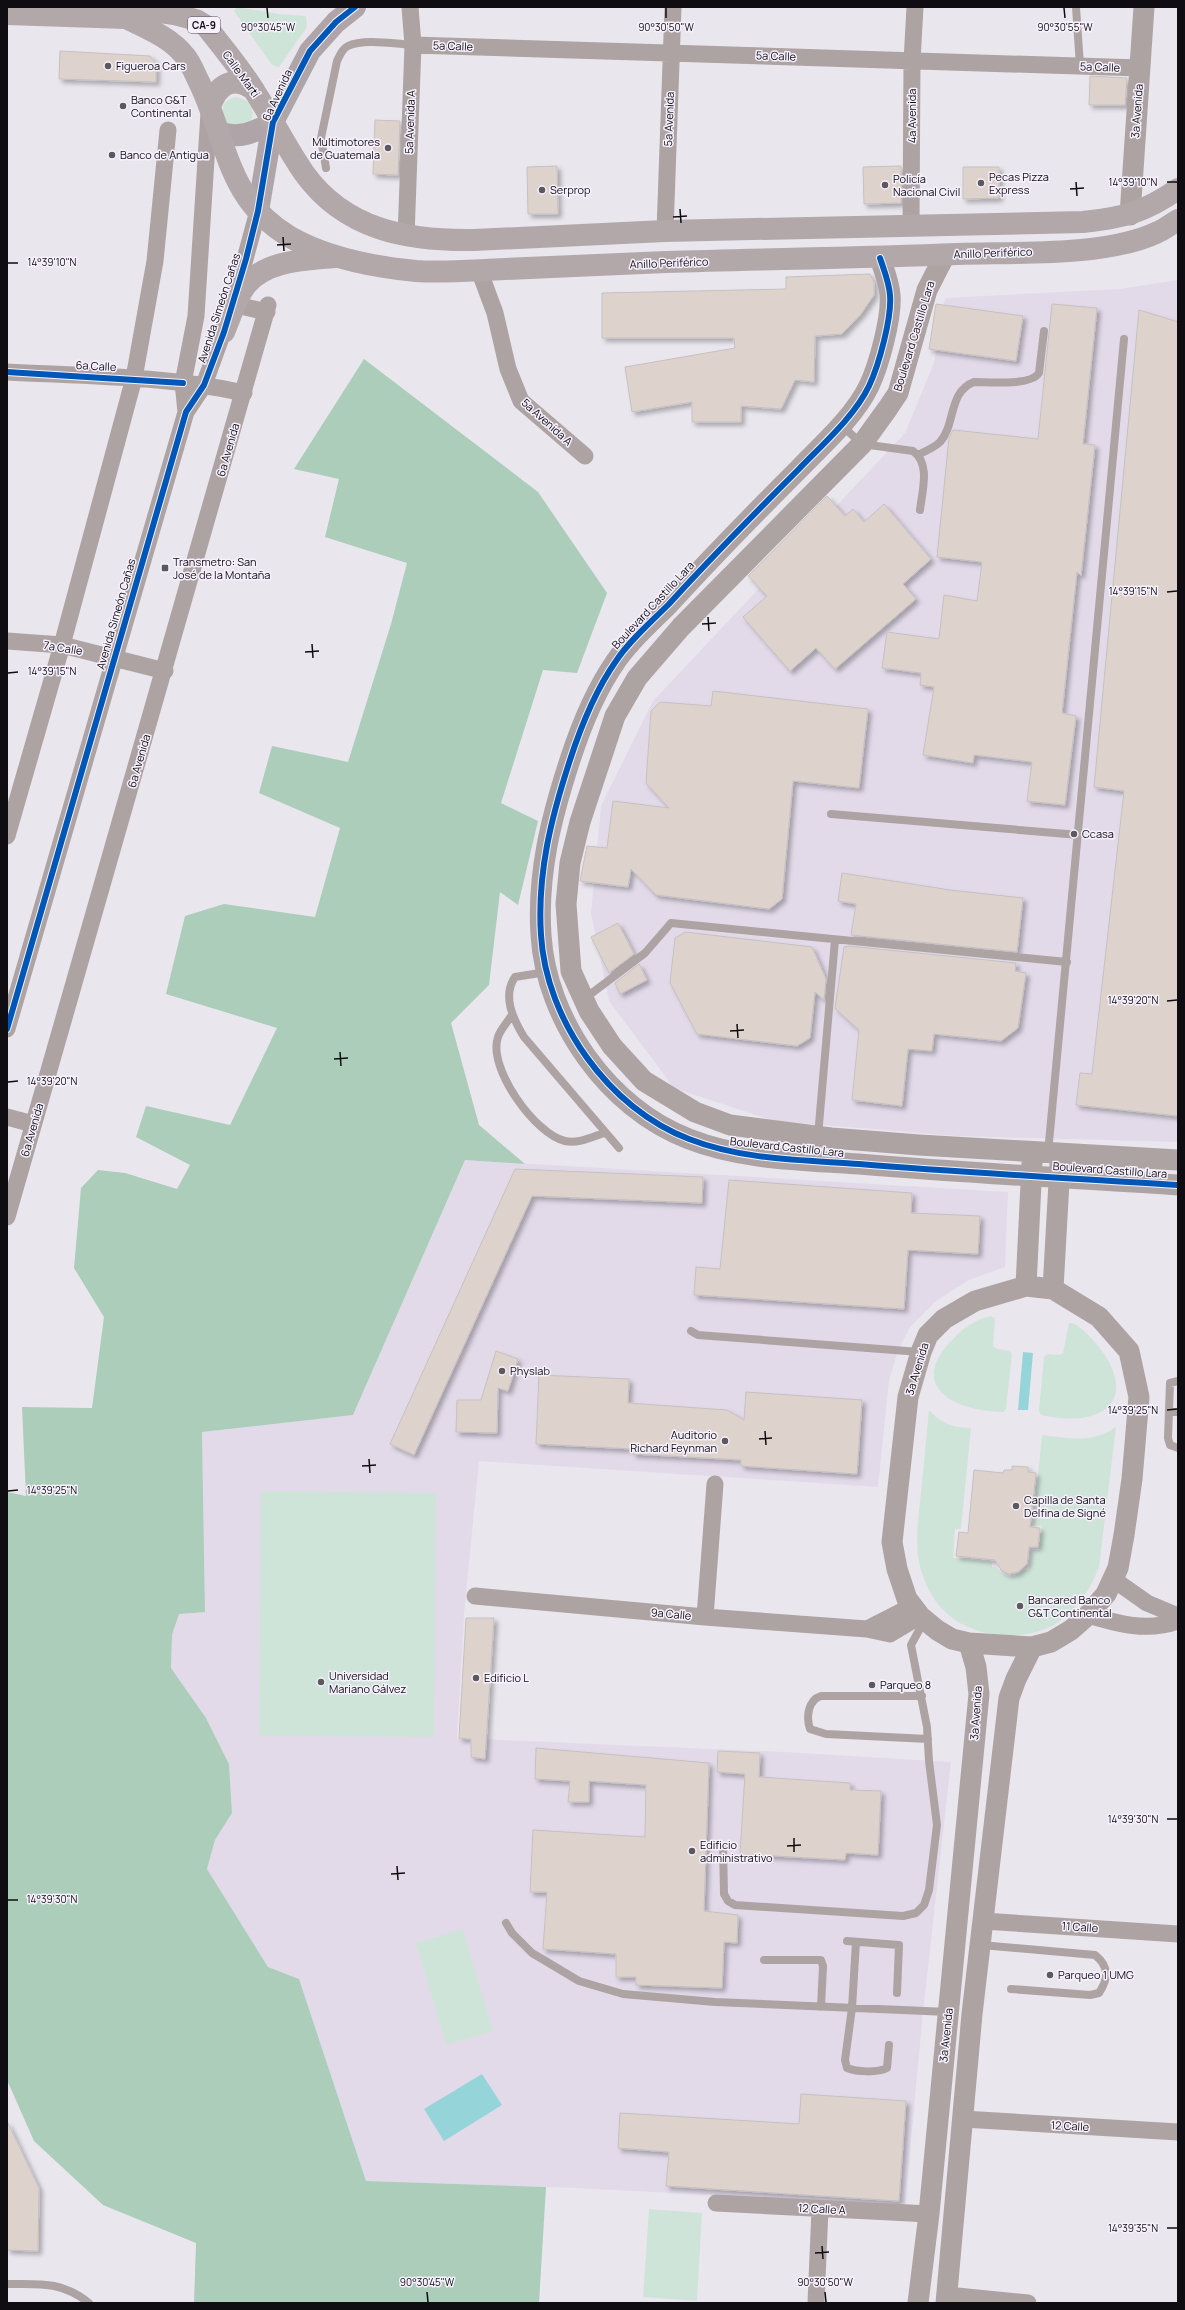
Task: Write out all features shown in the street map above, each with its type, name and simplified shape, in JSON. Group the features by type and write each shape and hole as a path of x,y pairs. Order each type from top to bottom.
{"highway":[{"name":"Calle Martí","path":"7,14 126,18 154,11 174,14 196,20 206,26 254,90 271,117"},
{"name":"Calle Martí","path":"126,18 170,41 186,57 210,107 219,132"},
{"path":"210,107 214,95 224,85 239,83 254,90"},
{"path":"271,117 304,172 318,190 330,201 365,223 406,237 474,240 664,231 1083,222 1130,215 1159,202 1178,189"},
{"name":"Anillo Periférico","path":"219,132 235,180 246,197 258,211 287,235 325,252 338,256 360,262 416,271 479,270 667,262 880,258 1085,250 1138,239 1157,232 1178,220"},
{"path":"224,332 248,283 267,269 283,264 338,256"}],"main road":[{"name":"6a Avenida","path":"258,211 271,117 310,52 336,22 354,7"},
{"name":"6a Avenida","path":"219,132 226,135 240,136 271,117"}],"street":[{"name":"5a Avenida A","path":"406,237 413,44 410,7"},
{"name":"5a Avenida","path":"664,231 673,7"},
{"name":"4a Avenida","path":"911,225 912,61 915,7"},
{"name":"3a Avenida","path":"1130,215 1144,7"},
{"name":"5a Calle","path":"413,44 1140,68"},
{"name":"Avenida Simeón Cañas","path":"186,412 183,383 196,316 210,107"},
{"path":"7,836 62,645 134,378 156,261 168,130"},
{"name":"Avenida Simeón Cañas","path":"7,1029 113,658 186,412 204,385 224,332 258,211"},
{"name":"Boulevard Castillo Lara","path":"945,255 927,290 898,393 862,444 681,627 637,678 615,716 580,822 570,863 566,904 571,971 584,999 612,1046 644,1080 695,1112 730,1125 824,1137 919,1145 1178,1160"},
{"name":"Boulevard Castillo Lara","path":"880,258 888,280 891,298 882,350 870,384 841,425 714,555 617,659 594,697 577,738 554,808 543,864 539,907 541,943 546,972 560,1010 578,1047 610,1084 646,1116 687,1138 724,1150 831,1162 1178,1185"},
{"name":"5a Avenida A","path":"479,270 495,312 508,369 521,401 585,456"},
{"name":"6a Avenida","path":"7,1217 268,308 236,305"},
{"name":"6a Calle","path":"7,372 134,378 204,385 244,393"},
{"name":"7a Calle","path":"7,642 62,645 165,671"},
{"path":"617,659 637,678"},
{"path":"541,943 568,940"},
{"path":"7,1117 33,1124"},
{"path":"724,1150 730,1125"},
{"path":"824,1137 831,1162"},
{"path":"919,1145 919,1169"},
{"path":"918,1614 952,1639 969,1643 1032,1647 1051,1642 1071,1630 1088,1615 1106,1594 1118,1568 1132,1480 1139,1396 1129,1351 1099,1317 1053,1289 1026,1286 1031,1175 1047,1153 1059,1177 1053,1289"},
{"name":"3a Avenida","path":"918,1614 897,1569 892,1542 908,1397 921,1352 928,1335 944,1319 975,1301 1026,1286"},
{"path":"705,1618 715,1484"},
{"path":"1113,1579 1147,1603 1178,1616"},
{"name":"9a Calle","path":"475,1596 705,1618 867,1630 918,1614"},
{"path":"1088,1615 1111,1622 1151,1628 1178,1621"},
{"name":"3a Avenida","path":"918,2303 979,1694 977,1674 969,1643"},
{"path":"1028,2303 946,2299 980,1945 1010,1698 1020,1669 1032,1647"},
{"name":"11 Calle","path":"983,1921 1178,1934"},
{"name":"12 Calle","path":"963,2119 1178,2132"},
{"name":"12 Calle A","path":"716,2203 928,2214"},
{"path":"816,2303 820,2209"}],"lane":[{"path":"1076,7 1080,66"},
{"path":"326,168 321,138 337,61 342,51 348,46 361,43 413,44"},
{"path":"918,455 939,442 947,431 959,391 963,388 974,382 1028,381 1037,377 1039,374 1044,331"},
{"path":"1047,1153 1067,962 1124,339"},
{"path":"841,425 862,444 913,452 918,455 924,465 920,510"},
{"path":"831,814 1079,835"},
{"path":"584,999 645,953 671,923 1067,962"},
{"path":"824,1137 835,940"},
{"path":"546,972 515,977 509,986 511,1016 524,1037 619,1148"},
{"path":"511,1016 497,1037 497,1052 504,1078 514,1096 551,1135 564,1141 576,1142 604,1132"},
{"path":"691,1331 698,1335 921,1352"},
{"path":"1178,1381 1170,1383 1169,1412 1170,1445 1178,1448"},
{"path":"1169,1412 1178,1412"},
{"path":"723,1846 724,1894 728,1901 734,1905 903,1916 916,1913 924,1905 929,1890 937,1825 922,1696 910,1645 918,1614"},
{"path":"922,1696 822,1696 811,1702 809,1725 810,1729 826,1734 928,1739"},
{"path":"506,1923 512,1933 532,1953 579,1981 623,1994 821,2007 948,2012"},
{"path":"847,1941 898,1945 900,1949 897,1993"},
{"path":"856,1942 852,2008 846,2060 847,2068 852,2070 882,2071 887,2068 889,2045"},
{"path":"980,1945 1095,1955 1103,1961 1107,1969 1102,1989 1099,1993 1090,1995 1011,1989"},
{"path":"764,1960 821,1960 823,1966 821,2007"},
{"path":"7,2284 50,2285 68,2289 89,2303"}],"shaded area":[{"path":"1178,280 1178,1142 957,1136 774,1121 674,1088 609,1001 591,913 601,806 653,701 905,433 934,363 945,298 1119,289"},
{"name":"Universidad Mariano Gálvez","path":"465,1160 1008,1192 1005,1267 969,1280 936,1301 910,1327 898,1350 889,1381 878,1487 479,1461 464,1614 457,1738 784,1752 951,1762 923,2012 905,2205 576,2188 366,2181 299,1979 268,1967 207,1869 215,1840 232,1813 229,1764 206,1718 171,1668 172,1635 179,1614 205,1611 202,1432 353,1415"}],"green space":[{"path":"237,7 279,14 306,16 307,27 279,67 272,65 236,14 234,11"},
{"path":"236,97 245,100 251,106 253,114 252,118 250,123 226,125 222,111 224,104 230,99"},
{"path":"364,359 538,492 607,593 577,673 543,670 501,803 538,821 518,905 500,892 489,985 451,1023 479,1125 525,1164 465,1160 353,1415 202,1432 205,1612 179,1614 172,1635 171,1668 206,1718 229,1764 232,1813 215,1840 207,1869 268,1967 299,1979 366,2181 546,2187 539,2303 194,2303 196,2243 103,2205 34,2141 7,2080 7,1492 26,1496 22,1407 92,1408 104,1317 74,1268 81,1188 98,1170 125,1173 177,1189 190,1165 136,1137 146,1106 230,1125 277,1028 166,994 185,916 224,904 315,917 340,828 259,793 272,746 348,762 391,624 407,563 325,537 339,479 294,469"},
{"path":"990,1316 995,1318 993,1346 997,1349 1009,1351 1012,1354 1006,1408 1004,1412 986,1411 954,1402 942,1393 935,1383 934,1370 940,1355 954,1338 970,1324"},
{"path":"1069,1323 1075,1324 1083,1330 1106,1357 1116,1381 1116,1392 1112,1403 1102,1411 1087,1417 1064,1418 1041,1415 1039,1411 1044,1357 1048,1354 1059,1355 1063,1353"},
{"path":"929,1410 943,1422 958,1427 971,1428 961,1529 955,1529 953,1558 992,1562 992,1567 996,1567 1002,1574 1009,1576 1017,1575 1024,1570 1029,1570 1031,1550 1039,1550 1042,1526 1033,1525 1042,1435 1089,1438 1098,1436 1116,1427 1099,1567 1084,1597 1067,1616 1050,1627 1034,1633 1018,1635 987,1633 973,1629 960,1623 948,1614 938,1604 929,1591 920,1566 917,1535"},
{"path":"261,1491 436,1493 434,1737 259,1736"},
{"path":"463,1929 493,2031 446,2045 416,1943"},
{"path":"649,2209 702,2213 697,2301 643,2297"}],"water":[{"path":"1023,1352 1033,1353 1028,1410 1018,1410"},
{"path":"482,2074 502,2105 444,2141 424,2109"}],"building":[{"name":"Figueroa Cars","path":"60,51 150,56 156,63 156,82 59,79"},
{"path":"1090,76 1127,78 1125,105 1089,105"},
{"name":"Multimotores de Guatemala","path":"375,120 400,121 398,175 373,174"},
{"name":"Serprop","path":"557,166 558,214 528,214 527,167"},
{"name":"Policía Nacional Civil","path":"901,166 901,203 864,204 863,167"},
{"name":"Pecas Pizza Express","path":"963,167 999,167 999,198 963,199"},
{"path":"870,274 874,282 874,295 861,314 842,334 815,336 814,382 795,380 781,409 741,406 741,422 692,422 692,402 632,412 625,367 735,348 734,338 602,338 602,293 786,289 786,277"},
{"path":"936,304 1023,316 1016,361 929,349"},
{"path":"1052,304 1097,308 1083,444 1095,445 1081,576 1077,572 1062,713 1076,716 1065,805 1027,801 1032,762 974,755 973,763 923,755 934,687 920,685 921,673 882,668 887,632 939,639 944,595 977,601 982,562 937,557 949,438 953,430 1038,439"},
{"path":"1139,310 1178,322 1178,1116 1076,1105 1080,1073 1092,1074 1124,791 1094,787"},
{"path":"827,496 845,516 853,509 864,522 884,504 931,559 903,584 916,599 835,669 816,648 790,671 743,617 767,596 748,576"},
{"path":"713,691 868,709 859,788 793,781 782,899 769,909 656,895 631,869 628,887 580,881 587,846 607,848 613,801 669,808 646,783 651,711 660,702 711,706"},
{"path":"842,873 950,890 1023,898 1017,952 851,935 856,904 838,901"},
{"path":"618,923 634,954 609,973 591,937"},
{"path":"685,932 812,947 826,979 824,1000 815,992 810,1038 797,1046 697,1034 670,983 675,938"},
{"path":"849,946 1016,963 1015,971 1026,973 1018,1028 1001,1041 934,1034 932,1051 908,1049 902,1106 852,1100 859,1030 835,1008 844,947"},
{"path":"639,964 647,980 620,994 615,983"},
{"path":"515,1169 703,1177 702,1203 532,1196 414,1455 390,1444"},
{"path":"729,1180 912,1193 911,1213 980,1216 978,1254 908,1250 904,1309 694,1295 696,1267 720,1269"},
{"path":"496,1351 518,1359 508,1391 498,1388 497,1433 456,1432 457,1400 481,1400"},
{"path":"539,1375 629,1379 628,1403 727,1410 744,1420 746,1392 862,1400 857,1474 741,1466 741,1460 633,1454 633,1449 536,1444"},
{"path":"1012,1466 1028,1467 1028,1472 1036,1473 1030,1527 1040,1528 1038,1547 1029,1547 1027,1564 1018,1572 1009,1574 1002,1571 995,1560 956,1556 959,1532 968,1533 974,1470 1003,1473 1004,1470 1012,1470"},
{"name":"Edificio L","path":"466,1618 494,1618 485,1759 471,1757 471,1739 459,1738"},
{"path":"536,1748 709,1763 704,1911 738,1915 737,1943 724,1942 722,1988 636,1985 636,1977 616,1977 616,1954 543,1949 547,1892 530,1892 533,1830 645,1837 646,1785 589,1781 589,1802 568,1802 570,1781 535,1779"},
{"path":"718,1751 760,1753 759,1777 850,1783 850,1790 881,1791 878,1855 846,1853 845,1860 740,1854 745,1774 717,1772"},
{"path":"801,2094 906,2101 899,2201 666,2186 669,2152 618,2148 620,2113 799,2124"},
{"path":"7,2121 39,2188 38,2251 7,2250"}],"cycle path":[{"path":"7,1029 186,412 204,385 224,332 246,259 258,211 273,122 310,51 336,22 355,7"},
{"path":"880,258 890,295 889,316 877,366 863,397 837,430 641,631 608,672 589,709 574,747 563,782 551,825 543,868 540,912 541,935 546,967 555,999 569,1029 587,1058 608,1084 633,1106 660,1125 689,1139 709,1146 751,1155 795,1160 1178,1185"},
{"path":"7,372 183,383"}],"place":[{"name":"Figueroa Cars","path":"108,66"},
{"name":"Banco G&T Continental","path":"123,106"},
{"name":"Multimotores de Guatemala","path":"388,148"},
{"name":"Banco de Antigua","path":"112,155"},
{"name":"Pecas Pizza Express","path":"981,183"},
{"name":"Policía Nacional Civil","path":"885,185"},
{"name":"Serprop","path":"542,190"},
{"name":"Transmetro: San José de la Montaña","path":"165,568"},
{"name":"Ccasa","path":"1074,834"},
{"name":"Physlab","path":"502,1371"},
{"name":"Auditorio Richard Feynman","path":"725,1441"},
{"name":"Capilla de Santa Delfina de Signé","path":"1016,1506"},
{"name":"Bancared Banco G&T Continental","path":"1020,1606"},
{"name":"Edificio L","path":"476,1678"},
{"name":"Universidad Mariano Gálvez","path":"321,1682"},
{"name":"Parqueo 8","path":"872,1685"},
{"name":"Edificio administrativo","path":"692,1851"},
{"name":"Parqueo 1 UMG","path":"1050,1975"}]}
